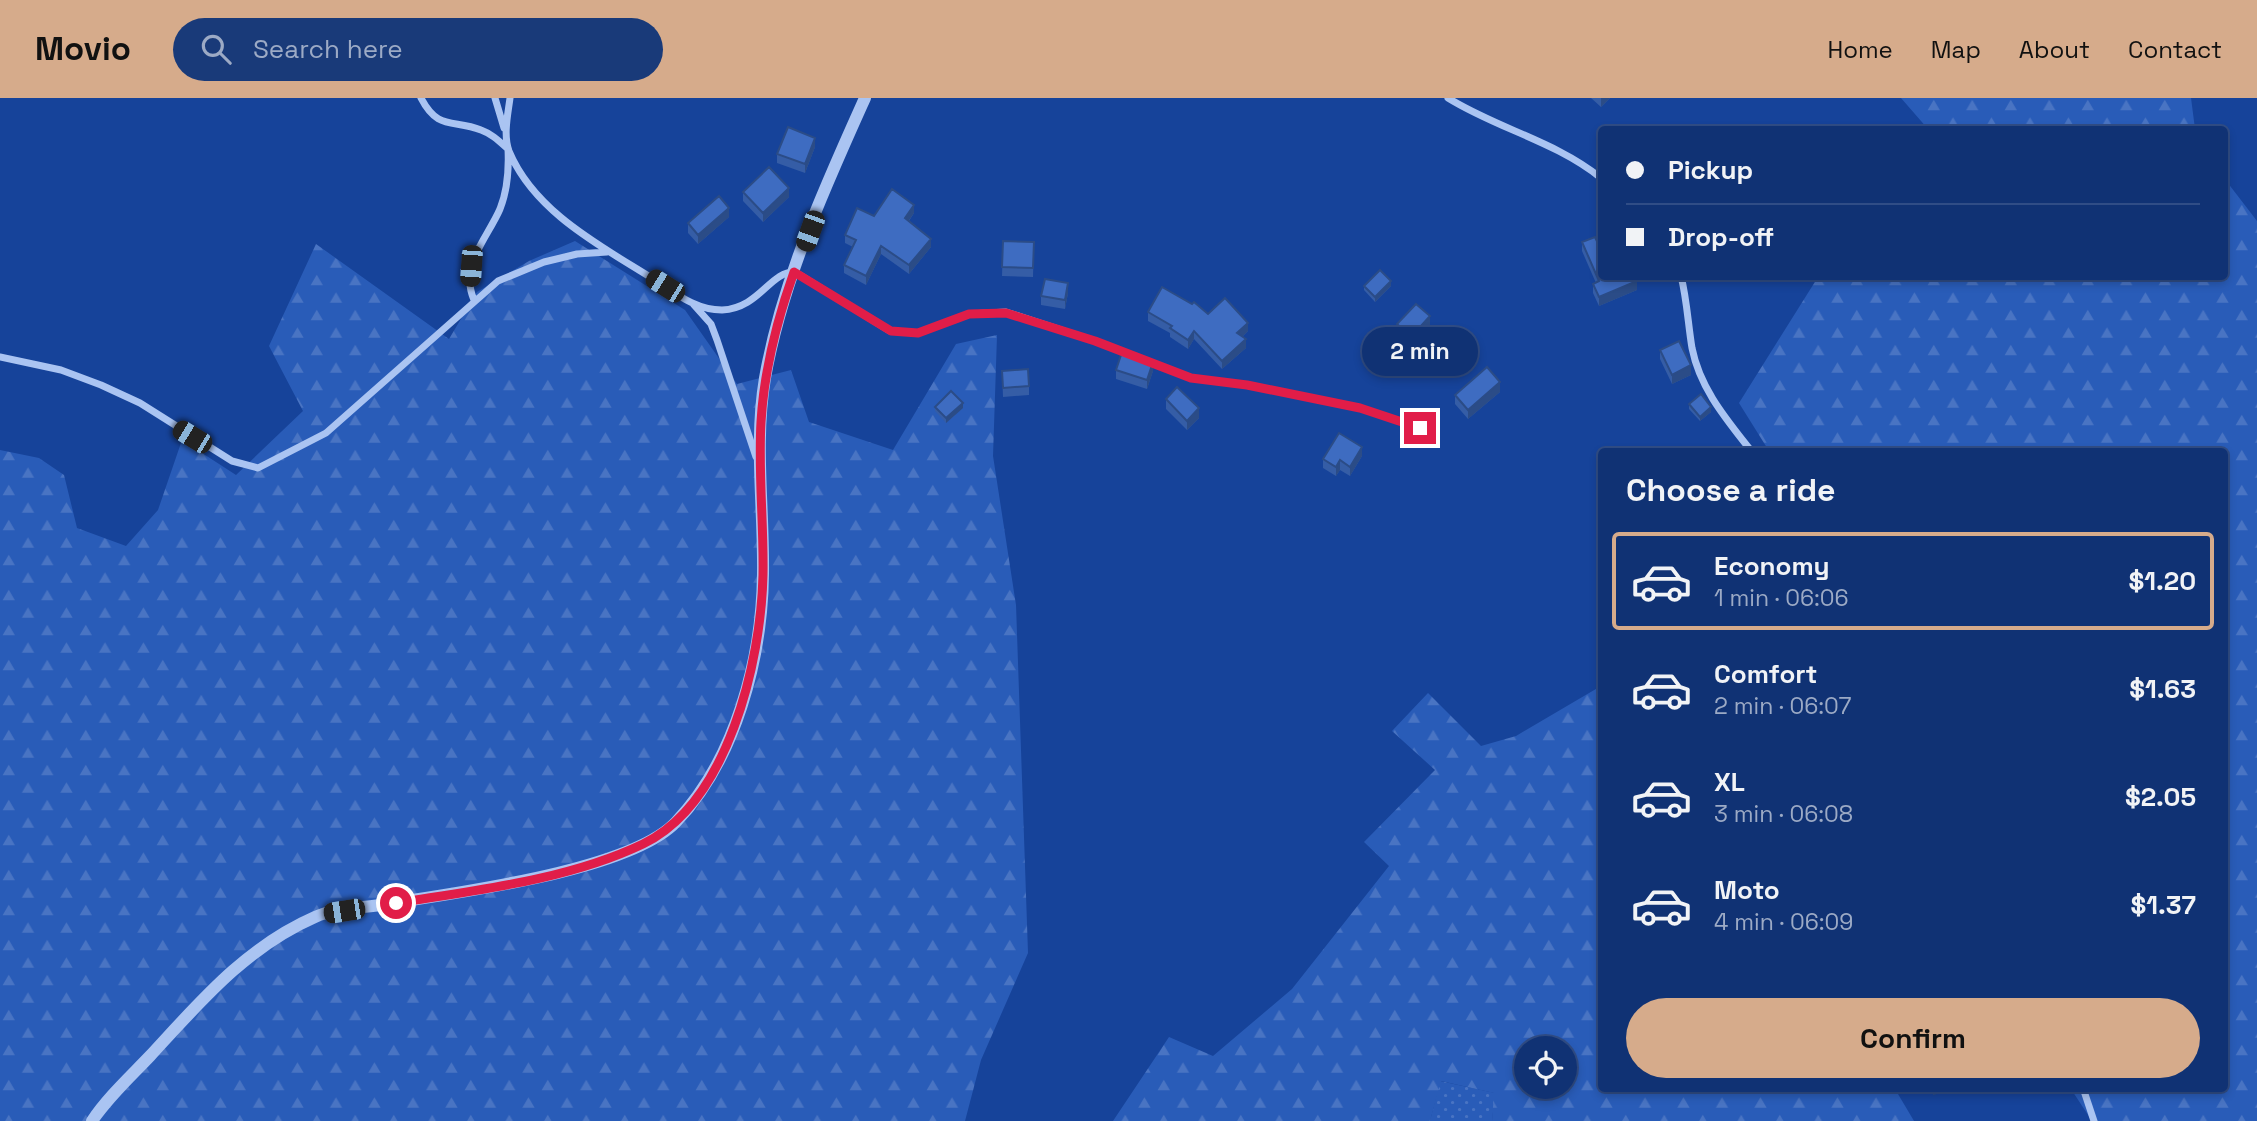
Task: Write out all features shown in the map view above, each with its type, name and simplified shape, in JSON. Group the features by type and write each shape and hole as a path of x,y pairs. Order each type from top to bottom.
{"street":[{"path":"421,98 432,115 442,121 479,129 508,149"},
{"path":"495,98 508,149 527,181 548,205 608,252 694,305 711,324 759,468"},
{"path":"474,300 471,292 471,266 505,193 508,149 506,121 510,98"},
{"path":"92,1121 229,971 272,940 318,915 474,890 572,869 644,844 674,824 705,785 729,741 745,689 761,619 763,574 759,468 765,379 794,272 864,98"},
{"path":"1448,98 1491,121 1545,141 1578,159 1598,176"},
{"path":"0,357 61,370 102,385 139,403 232,461 258,467 271,464 326,433 384,385 474,300 498,281 518,270 578,254 608,252"},
{"path":"694,305 709,309 741,307 759,297 780,274 794,272 891,331 918,333 969,314 1006,313 1095,341 1191,378 1247,385 1360,408 1420,428"},
{"path":"1682,280 1692,350 1702,381 1718,408 1749,448"},
{"path":"2084,1092 2094,1121"}],"green space":[{"path":"1901,98 2191,98 2195,126 1925,126"},
{"path":"2228,183 2257,221 2257,1121 2092,1121 2073,1092 2228,1092 2228,448 1767,448 1739,403 1816,280 2228,280"},
{"path":"575,241 685,310 737,384 791,370 809,422 893,450 956,344 997,335 993,456 1016,605 1028,953 981,1060 965,1121 0,1121 0,450 39,458 64,475 77,528 126,546 158,510 182,440 236,475 303,411 269,346 316,244 449,339 477,292 529,261"},
{"path":"1598,688 1598,1092 1897,1092 1914,1121 1492,1121 1494,1093 1441,1081 1430,1121 1113,1121 1169,1037 1213,1056 1292,989 1389,866 1364,842 1435,770 1392,731 1428,693 1481,746 1516,736"},
{"path":"1440,1081 1495,1093 1492,1121 1430,1121"}],"building":[{"path":"788,127 815,138 805,164 777,154"},
{"path":"769,167 789,188 763,213 743,192"},
{"path":"892,189 914,205 905,218 931,239 909,265 881,246 866,276 844,265 856,240 845,235 857,208 874,216"},
{"path":"719,196 729,208 698,235 688,223"},
{"path":"1595,237 1598,244 1598,279 1582,242"},
{"path":"1003,241 1034,242 1033,268 1002,267"},
{"path":"1380,270 1391,281 1375,297 1364,286"},
{"path":"1045,279 1068,283 1065,300 1041,296"},
{"path":"1599,281 1637,281 1599,297 1593,284"},
{"path":"1162,287 1192,304 1194,302 1208,314 1225,298 1248,323 1237,333 1246,339 1222,361 1194,331 1188,340 1170,328 1172,326 1148,312"},
{"path":"1416,304 1430,316 1411,337 1397,324"},
{"path":"1679,341 1691,365 1672,375 1660,350"},
{"path":"1122,352 1153,362 1147,380 1116,370"},
{"path":"1487,367 1500,382 1468,410 1455,395"},
{"path":"1028,369 1029,386 1003,388 1002,371"},
{"path":"1177,387 1199,408 1187,421 1166,399"},
{"path":"951,391 963,403 946,418 935,407"},
{"path":"1701,394 1711,407 1700,417 1689,404"},
{"path":"1339,433 1362,447 1350,467 1340,460 1336,467 1323,459"}],"route":[{"path":"396,903 474,890 607,859 644,844 674,824 705,785 729,741 745,689 761,619 761,421 765,379 794,272 829,290 880,326 903,334 939,327 969,314 1006,313 1095,341 1191,378 1247,385 1360,408 1420,428"}]}
